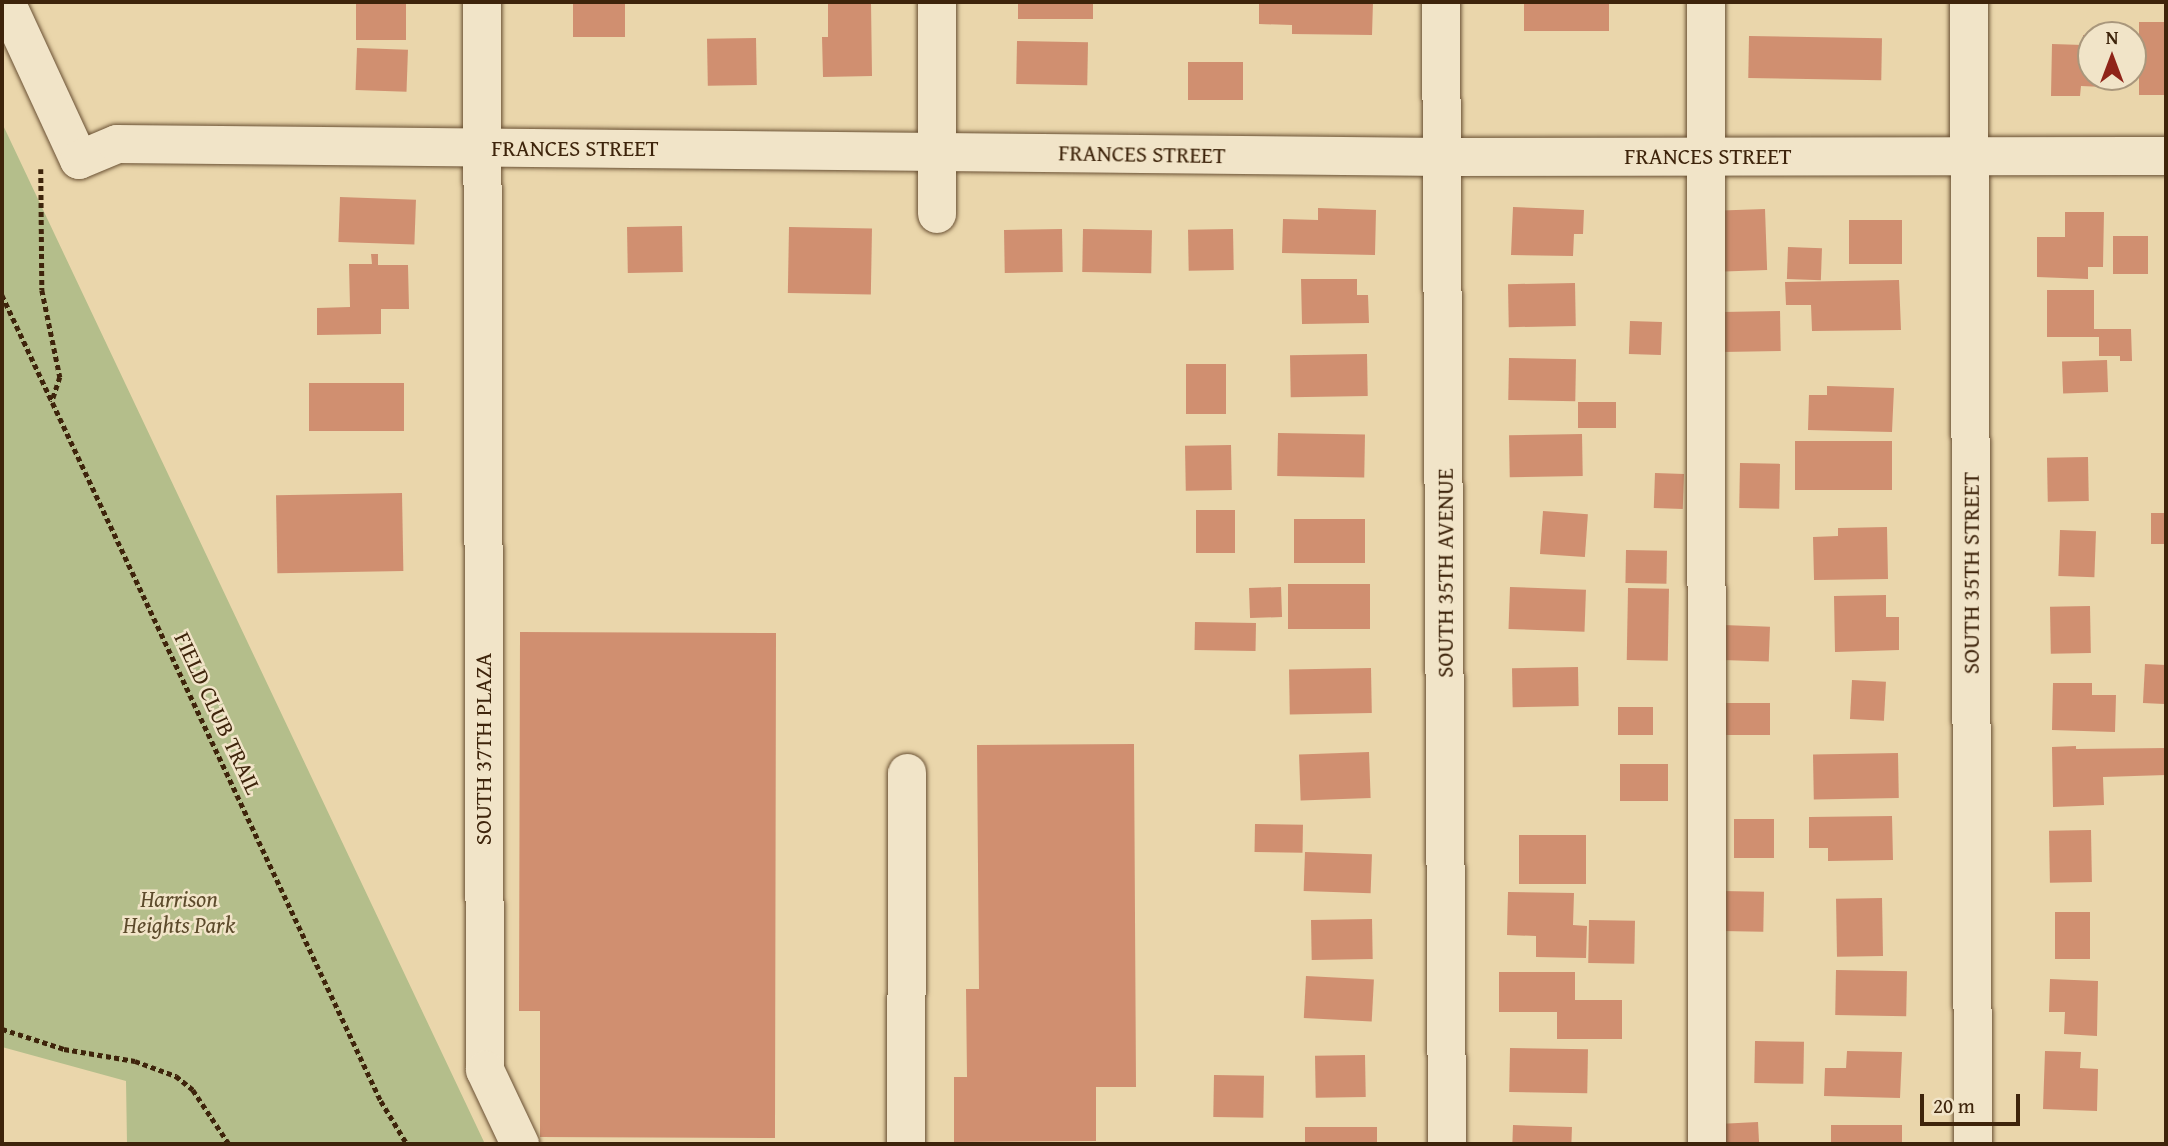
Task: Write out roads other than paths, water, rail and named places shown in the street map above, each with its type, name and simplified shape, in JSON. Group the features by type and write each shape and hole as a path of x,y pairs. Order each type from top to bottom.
{"street":[{"name":"FRANCES STREET","path":"6,2 79,160 117,144 1444,157 2166,156"},
{"name":"SOUTH 37TH PLAZA","path":"482,2 485,1070 520,1144"},
{"path":"937,2 937,214"},
{"name":"SOUTH 35TH AVENUE","path":"1441,2 1444,157 1447,1144"},
{"path":"1706,2 1707,1144"},
{"name":"SOUTH 35TH STREET","path":"1969,2 1973,1144"},
{"path":"906,1144 907,773"}],"park label":[{"name":"Harrison Heights Park","path":"179,912"}]}
